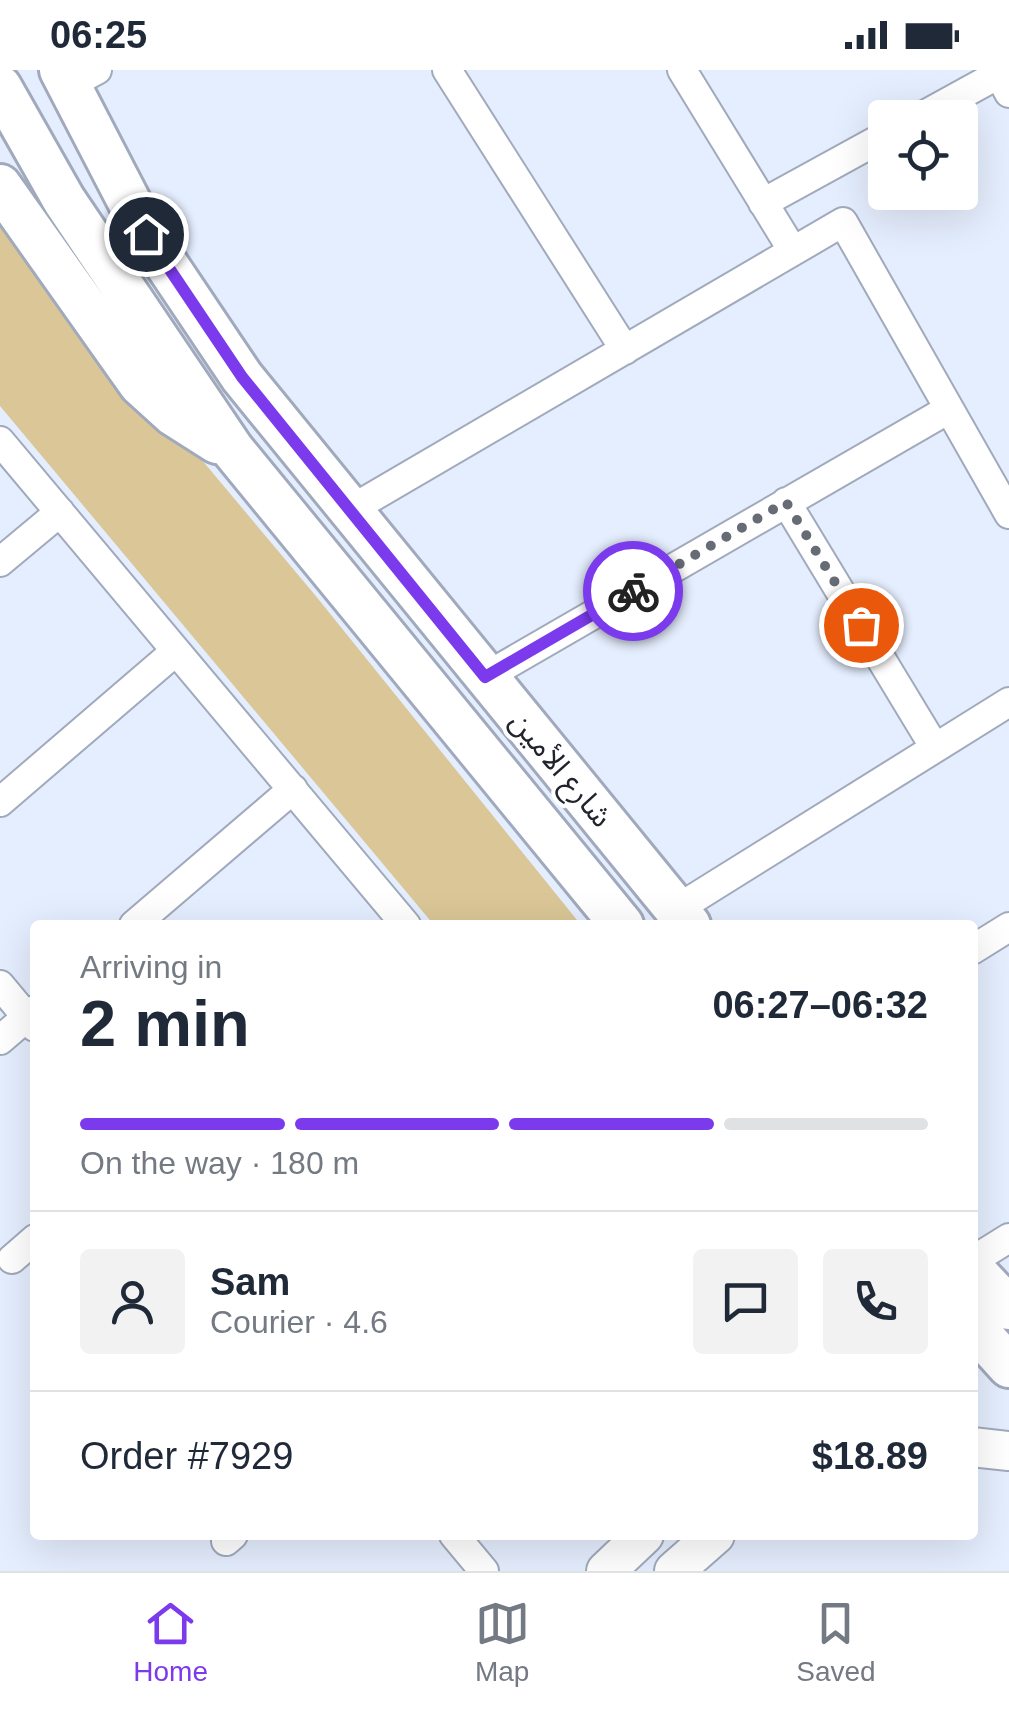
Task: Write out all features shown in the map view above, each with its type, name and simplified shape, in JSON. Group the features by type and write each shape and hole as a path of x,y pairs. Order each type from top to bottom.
{"main road":[{"name":"شارع الأمين","path":"75,75 146,234 242,377 683,917"},
{"name":"شارع الأمين","path":"0,87 64,200 232,449 618,920"},
{"path":"0,186 140,384 192,428 232,449"},
{"path":"978,1272 1009,1308"},
{"path":"978,1332 1009,1366"}],"street":[{"path":"447,70 624,350"},
{"path":"682,70 793,251"},
{"path":"951,100 998,74 1009,93"},
{"path":"764,203 868,145"},
{"path":"350,510 844,222 1009,514"},
{"path":"485,677 950,409"},
{"path":"0,442 402,920"},
{"path":"786,502 935,748"},
{"path":"0,562 60,512"},
{"path":"0,802 176,651"},
{"path":"683,917 1009,702"},
{"path":"140,920 292,790"},
{"path":"978,946 1009,927"},
{"path":"0,985 30,1016"},
{"path":"0,1040 30,1019"},
{"path":"978,1261 1009,1238"},
{"path":"12,1259 30,1243"},
{"path":"978,1447 1009,1451"},
{"path":"458,1540 484,1571"},
{"path":"606,1571 639,1540"},
{"path":"674,1571 709,1540"}],"shaded area":[{"path":"0,219 315,595 577,920 430,920 0,406"}],"way so far":[{"path":"633,591 786,502 861,625"}],"route":[{"path":"146,234 242,377 485,677 633,591"}]}
